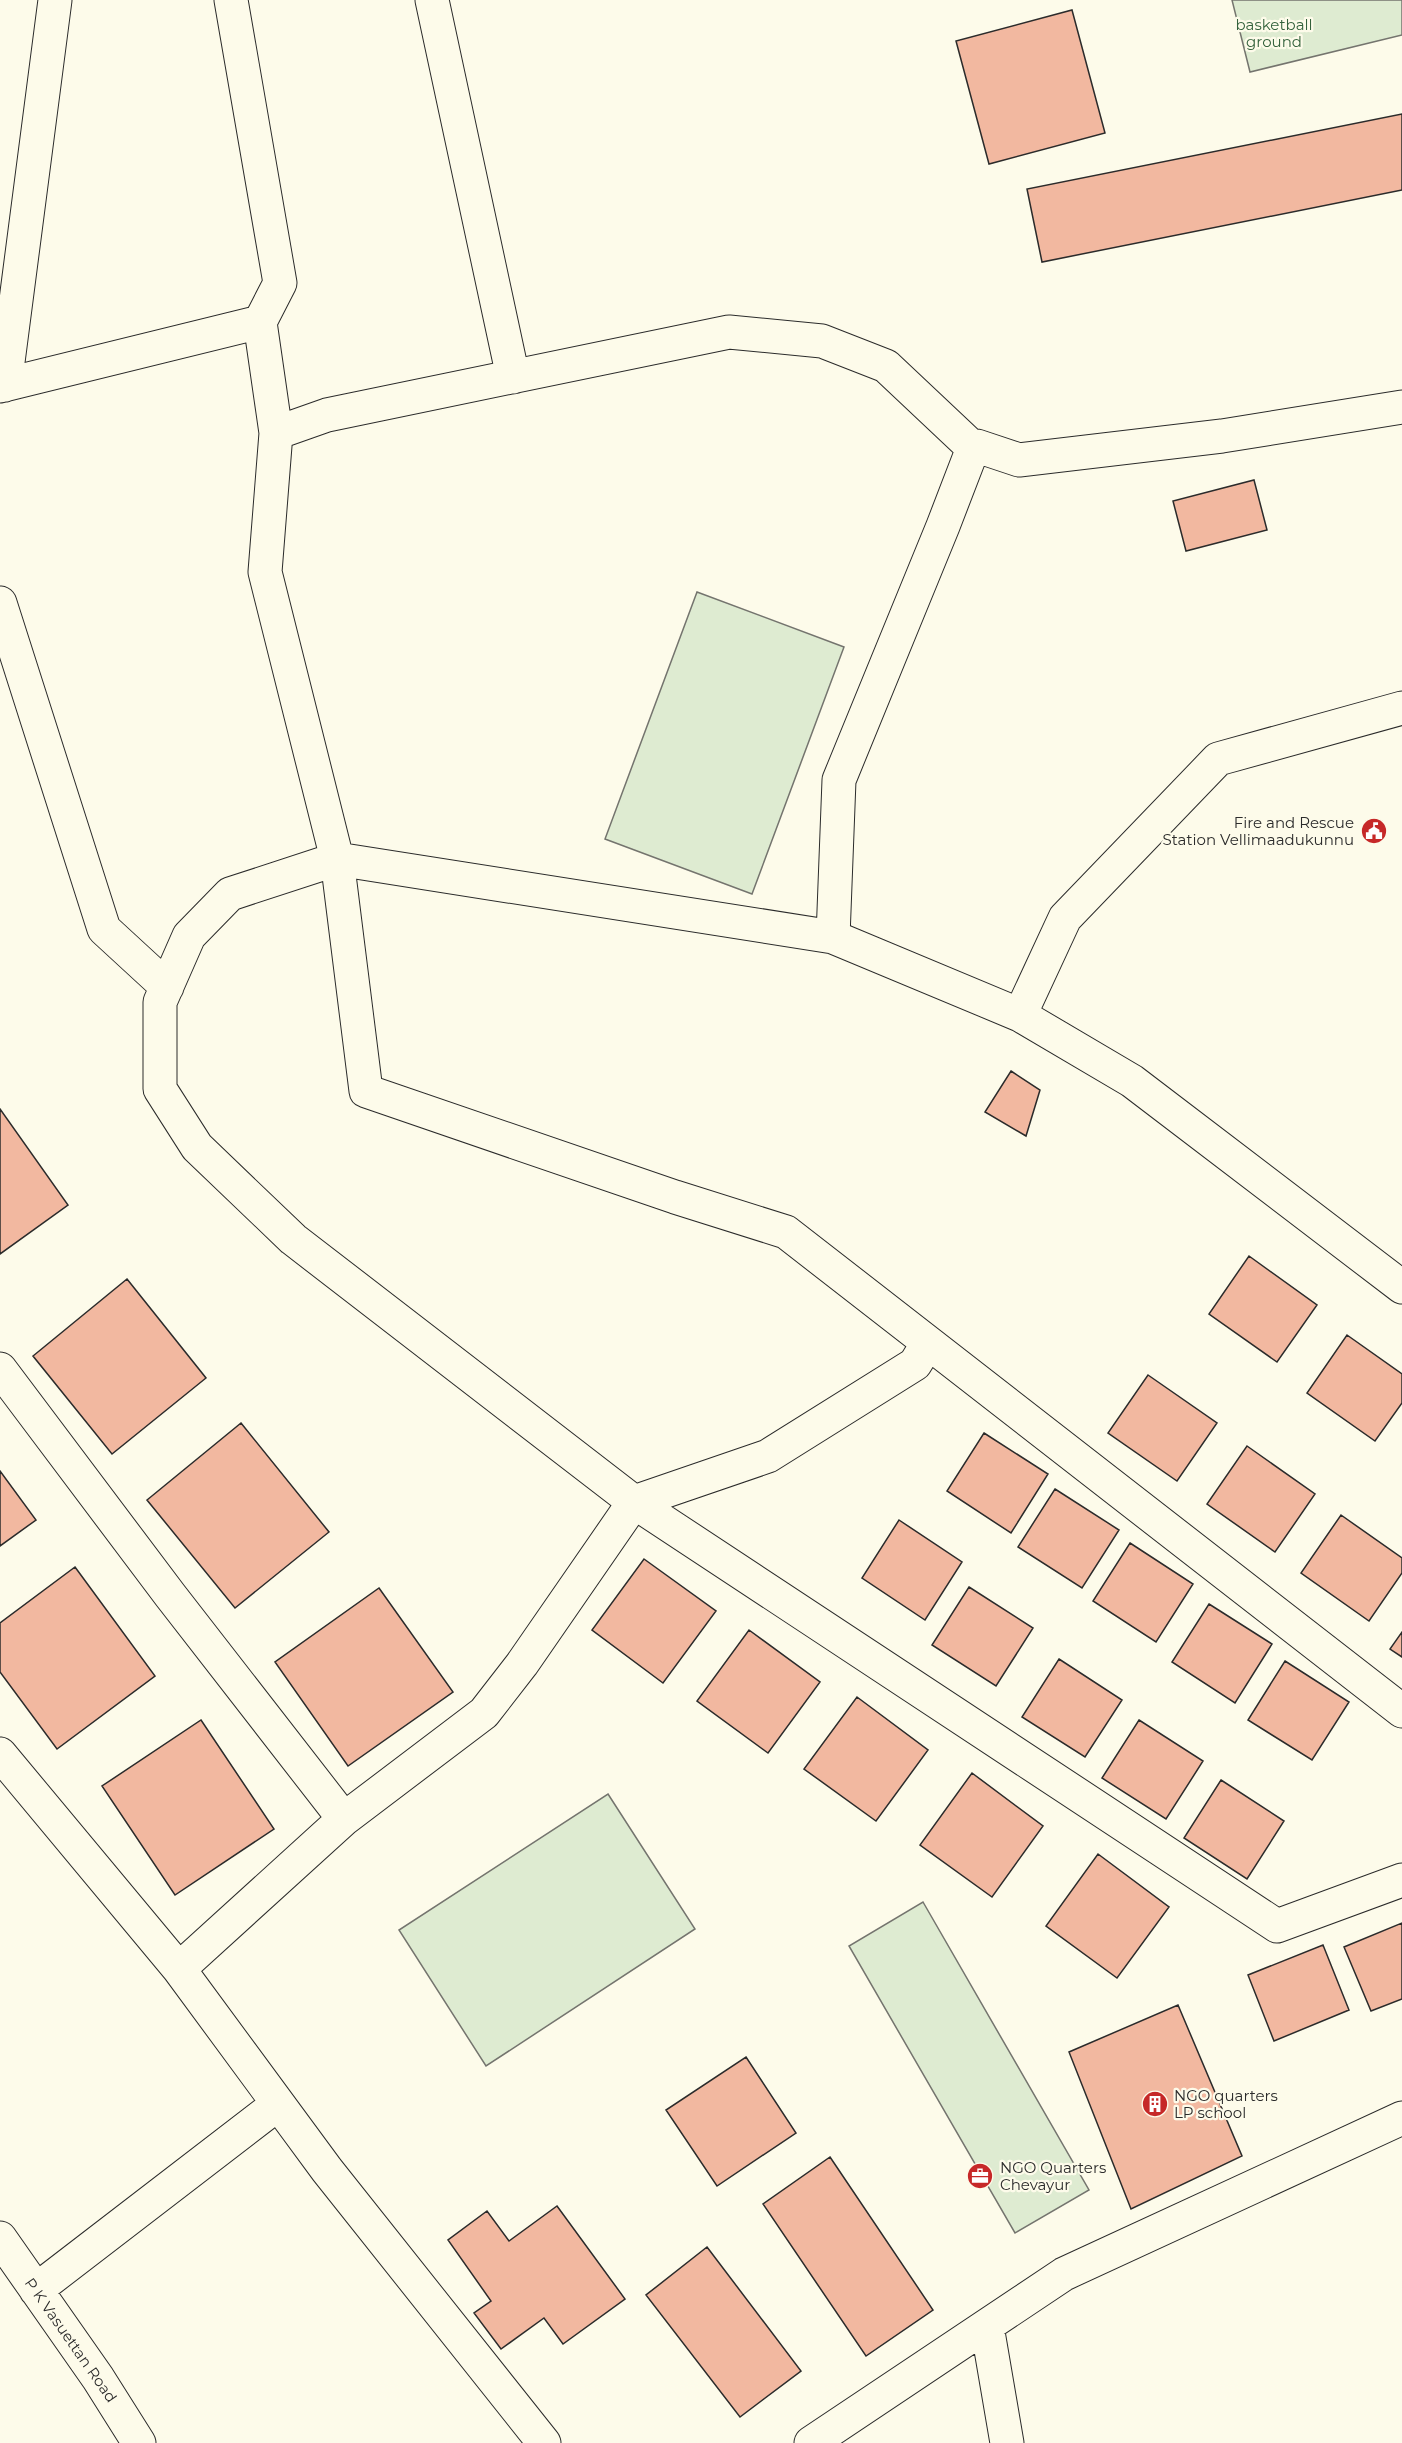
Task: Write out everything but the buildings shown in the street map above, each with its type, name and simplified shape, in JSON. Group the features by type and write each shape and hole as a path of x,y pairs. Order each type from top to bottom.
{"street":[{"path":"55,0 2,386 260,322"},
{"path":"231,0 280,284 260,322 276,433 265,572 337,859 366,1091 675,1197 786,1232 1402,1711"},
{"path":"432,0 513,377"},
{"path":"276,433 327,415 729,332 822,341 886,366 972,448"},
{"path":"972,448 977,446 1019,460 1222,436 1402,407"},
{"path":"833,938 839,780 943,526 972,448"},
{"path":"0,603 104,929 166,987"},
{"path":"1020,1015 1065,918 1218,759 1402,708"},
{"path":"1402,1287 1132,1081 1020,1015 833,938 337,859 230,894 189,936 160,1002 160,1089 197,1147 293,1239 634,1502 1278,1926 1402,1880"},
{"path":"179,1969 344,1819 484,1713 522,1664 634,1502 768,1456 915,1364 928,1343"},
{"path":"0,1369 170,1595 344,1819"},
{"path":"0,1754 179,1969 327,2170 544,2443"},
{"path":"36,2290 278,2104"},
{"path":"811,2443 1064,2274 1402,2118"},
{"name":"P K Vasuettan Road","path":"0,2238 98,2378 139,2443"},
{"path":"987,2326 1007,2443"}],"green space":[{"name":"basketball ground","path":"1232,0 1402,0 1402,35 1250,72"},
{"path":"697,592 844,647 752,894 605,839"},
{"path":"608,1794 695,1929 486,2066 399,1930"},
{"path":"923,1902 1089,2190 1015,2233 849,1946"}],"place":[{"name":"Fire and Rescue Station Vellimaadukunnu","path":"1374,831"},
{"name":"NGO quarters LP school","path":"1155,2104"},
{"name":"NGO Quarters Chevayur","path":"980,2176"}]}
